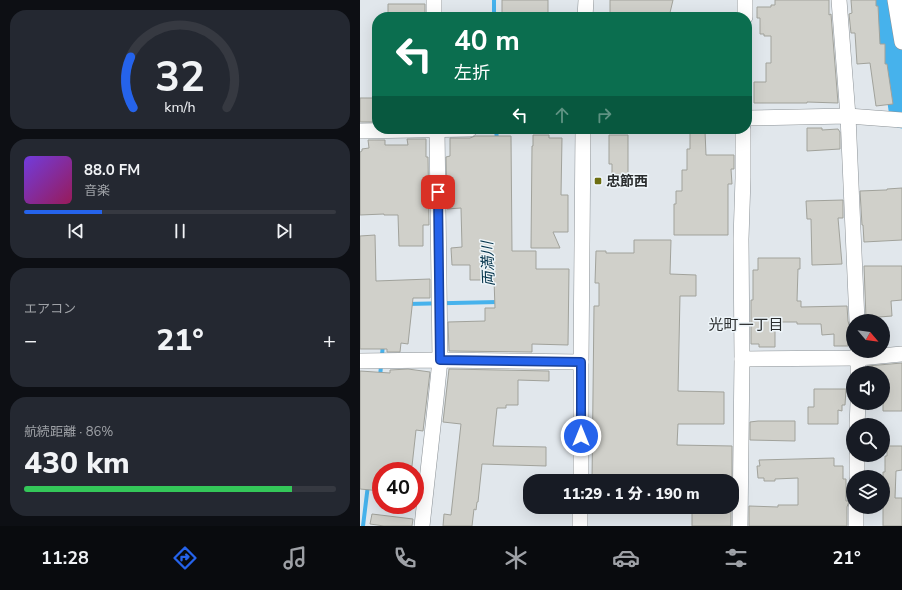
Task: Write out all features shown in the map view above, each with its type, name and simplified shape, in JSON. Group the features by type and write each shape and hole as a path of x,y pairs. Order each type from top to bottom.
{"street":[{"path":"434,0 434,12"},
{"path":"585,12 586,0"},
{"path":"745,0 745,12"},
{"path":"839,0 848,116 857,314"},
{"path":"898,3 902,42"},
{"path":"752,118 848,116 898,120"},
{"path":"360,132 372,132"},
{"path":"422,526 440,360 437,134"},
{"path":"580,474 583,134"},
{"path":"740,526 743,134"},
{"path":"890,354 902,354"},
{"path":"742,359 846,355"},
{"path":"360,361 440,360 581,362"},
{"path":"580,514 580,526"},
{"path":"856,514 856,526"}],"building":[{"path":"502,0 548,0 548,12 502,12"},
{"path":"610,0 673,0 670,12 610,12"},
{"path":"775,0 829,0 829,15 831,14 838,103 754,103 754,82 766,82 766,63 771,63 771,36 764,36 764,34 760,34 760,18 757,18 757,7 771,7 771,5 775,5"},
{"path":"851,0 876,0 876,6 878,6 880,44 885,44 885,64 887,64 893,104 876,106 870,63 857,64 855,33 851,33 849,14 852,13"},
{"path":"388,4 425,4 425,12 388,12"},
{"path":"360,98 372,98 372,122 360,122"},
{"path":"807,128 822,128 822,130 838,129 840,132 840,149 807,151"},
{"path":"690,134 705,134 706,155 734,155 734,169 731,169 732,184 728,184 728,235 674,235 674,204 676,204 676,191 682,191 682,170 687,170 687,149 690,149"},
{"path":"533,135 549,135 549,138 562,138 561,195 568,195 568,232 553,232 560,248 531,248"},
{"path":"609,135 628,135 628,179 612,179 612,164 609,164"},
{"path":"475,136 511,136 512,251 536,251 536,269 569,269 568,345 532,344 532,352 449,351 448,322 485,321 485,308 495,308 494,280 470,280 470,265 452,265 451,248 462,247 461,208 447,209 446,157 450,156 450,138 470,138"},
{"path":"407,139 426,139 426,157 428,157 429,225 423,225 423,246 399,246 398,215 360,215 360,152 362,149 369,148 368,140 385,140 385,145 408,145"},
{"path":"902,188 902,240 864,242 860,191"},
{"path":"843,200 843,218 838,218 842,264 812,265 811,219 807,219 806,201"},
{"path":"375,235 376,281 430,279 430,298 413,298 408,344 401,343 400,352 387,352 387,349 360,349 360,236"},
{"path":"634,240 671,240 670,274 696,275 696,296 680,296 678,391 724,392 724,424 678,424 677,445 732,446 732,474 592,474 594,306 599,306 599,283 595,283 596,251 606,251 606,253 634,253"},
{"path":"758,258 800,258 800,269 798,269 797,301 801,301 801,307 847,306 846,346 834,346 834,334 822,335 821,324 797,324 797,322 775,322 775,347 759,347 759,344 751,344 753,270 758,270"},
{"path":"864,266 902,266 902,300 891,301 892,316 890,316 890,314 866,314"},
{"path":"902,363 902,411 883,411 890,410 890,366 867,366"},
{"path":"408,369 430,372 423,431 416,430 412,462 372,462 372,490 360,489 360,371 390,373 390,370"},
{"path":"449,369 549,371 549,381 518,380 518,405 506,405 506,408 497,408 493,446 546,447 546,466 482,464 478,502 476,510 474,509 472,526 443,526 444,514 451,515 461,424 443,422"},
{"path":"814,389 846,389 845,405 842,405 842,411 838,410 838,424 808,424 808,407 814,407"},
{"path":"795,421 795,441 750,440 750,422"},
{"path":"890,446 902,446 902,470 896,471 895,498 902,498 902,526 883,526 883,514 890,514 890,470 885,470 885,462 890,462"},
{"path":"834,458 834,466 843,466 843,479 846,479 847,526 749,526 749,506 778,507 778,505 798,505 798,478 764,481 764,478 758,478 757,466 760,466 759,460"},
{"path":"372,514 413,519 412,526 384,526 370,524"},
{"path":"692,514 731,514 731,526 692,526"}],"waterway":[{"name":"両満川","path":"494,0 494,12"},
{"path":"885,0 902,116"},
{"name":"両満川","path":"496,134 497,140"},
{"name":"両満川","path":"407,304 498,302"},
{"name":"両満川","path":"380,377 383,344"},
{"name":"両満川","path":"363,526 368,485"}],"place":[{"name":"忠節西","path":"598,181"}],"district":[{"name":"光町一丁目","path":"746,325"}],"route":[{"path":"438,192 440,360 581,362 581,436"}]}
